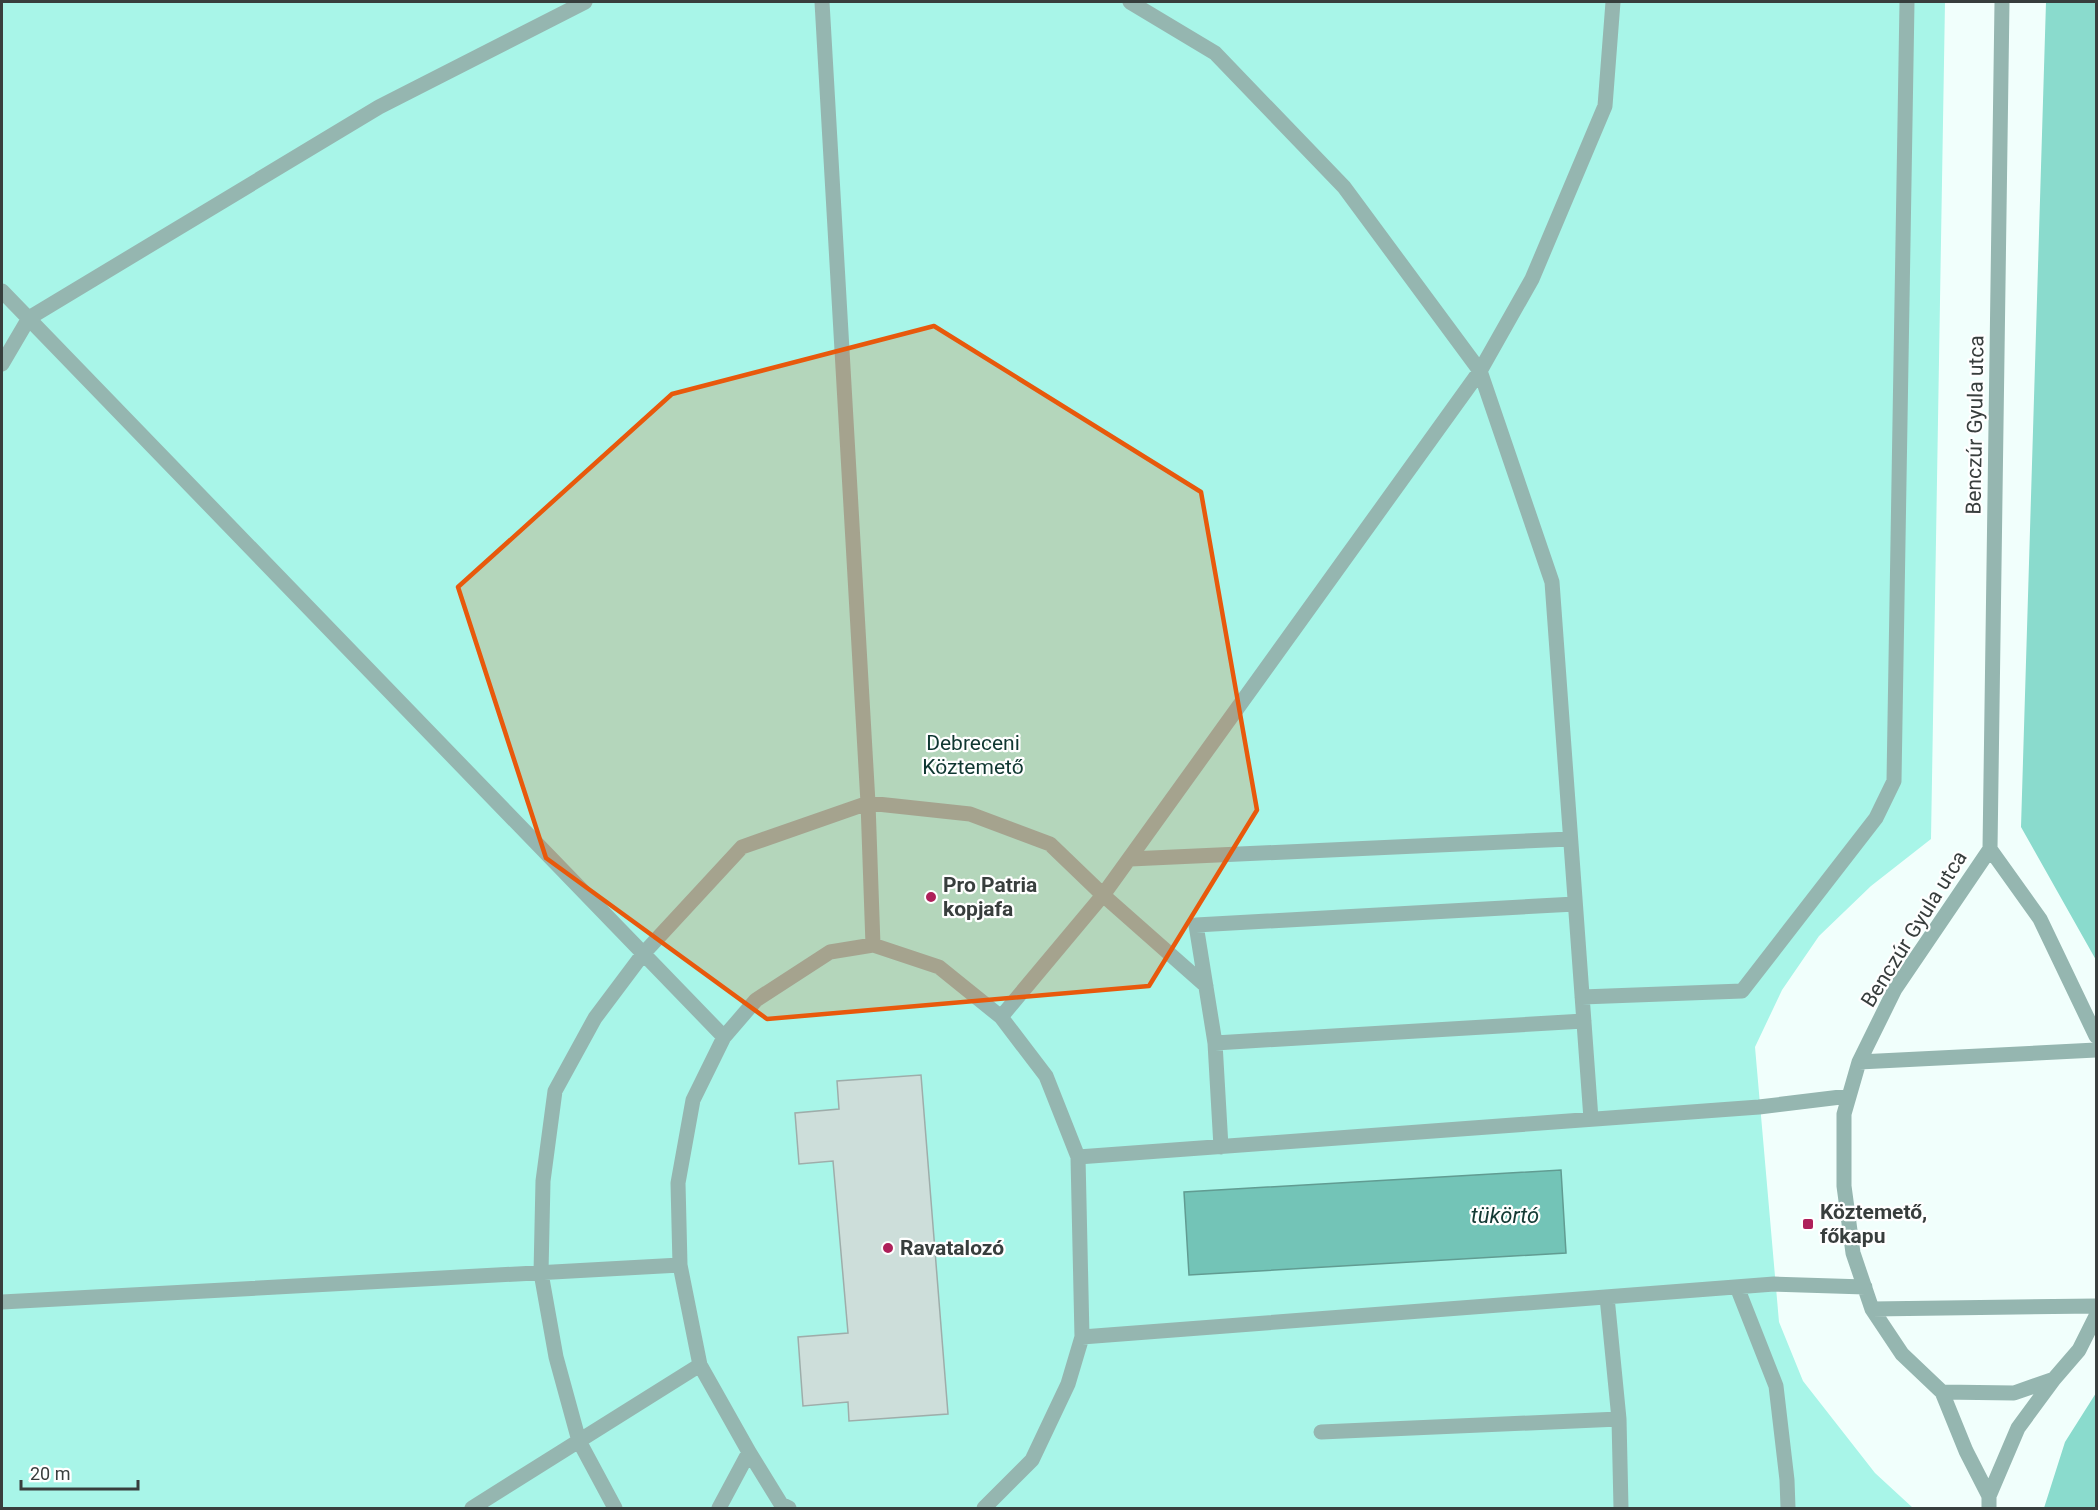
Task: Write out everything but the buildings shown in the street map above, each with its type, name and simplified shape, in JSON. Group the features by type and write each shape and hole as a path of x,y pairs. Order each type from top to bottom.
{"street":[{"path":"2,364 29,318 379,107 585,2"},
{"path":"822,2 868,803 873,945"},
{"path":"1130,2 1215,52 1344,187 1480,371 1552,582 1591,1119"},
{"path":"1001,1017 1103,895 1130,859 1480,371 1532,279 1605,106 1613,2"},
{"path":"1582,997 1742,991 1876,818 1894,781 1907,2"},
{"name":"Benczúr Gyula utca","path":"1989,1502 1942,1392 1902,1354 1872,1309 1853,1253 1844,1185 1844,1114 1859,1062 1895,989 1990,849 2002,2"},
{"path":"2,291 724,1037"},
{"path":"615,1509 579,1441 556,1357 541,1273 543,1181 555,1091 595,1018 643,954 742,847 868,803 970,813 1050,844 1103,895 1206,986"},
{"path":"1130,859 1570,839"},
{"name":"Benczúr Gyula utca","path":"1990,849 2040,919 2097,1036"},
{"path":"1221,1147 1215,1043 1196,925 1575,904"},
{"path":"789,1509 781,1504 748,1452 700,1365 680,1265 678,1183 693,1100 724,1037 756,1000 830,952 873,945 939,967 1001,1017 1046,1076 1078,1157 1082,1337 1068,1384 1032,1460 984,1509"},
{"path":"1215,1043 1584,1020"},
{"path":"1859,1062 2097,1050"},
{"path":"1078,1157 1759,1107 1849,1096"},
{"path":"2,1302 680,1265"},
{"path":"1082,1337 1774,1284 1865,1287"},
{"path":"1737,1287 1776,1386 1787,1480 1788,1509"},
{"path":"1607,1297 1619,1419 1622,1509"},
{"path":"1872,1309 2097,1306"},
{"name":"Benczúr Gyula utca","path":"1989,1502 2018,1428 2079,1350 2097,1316"},
{"path":"472,1509 700,1365"},
{"name":"Benczúr Gyula utca","path":"1942,1392 2014,1393 2055,1378"},
{"path":"1322,1432 1619,1419"},
{"path":"719,1509 748,1452"}],"highlighted area":[{"path":"934,326 1201,492 1257,810 1149,986 767,1019 546,858 458,587 672,394"}],"green space":[{"name":"Debreceni Köztemető","path":"2,2 1945,2 1931,839 1871,886 1819,936 1782,990 1755,1047 1779,1322 1803,1381 1875,1473 1913,1508 2,1508"}],"shaded area":[{"path":"2046,2 2096,2 2096,960 2021,827"},
{"path":"2096,1393 2096,1508 2044,1508 2065,1442"}],"water":[{"name":"tükörtó","path":"1561,1170 1566,1253 1189,1275 1184,1192"}],"place":[{"name":"Pro Patria kopjafa","path":"931,897"},
{"name":"Köztemető, főkapu","path":"1808,1224"},
{"name":"Ravatalozó","path":"888,1248"}]}
